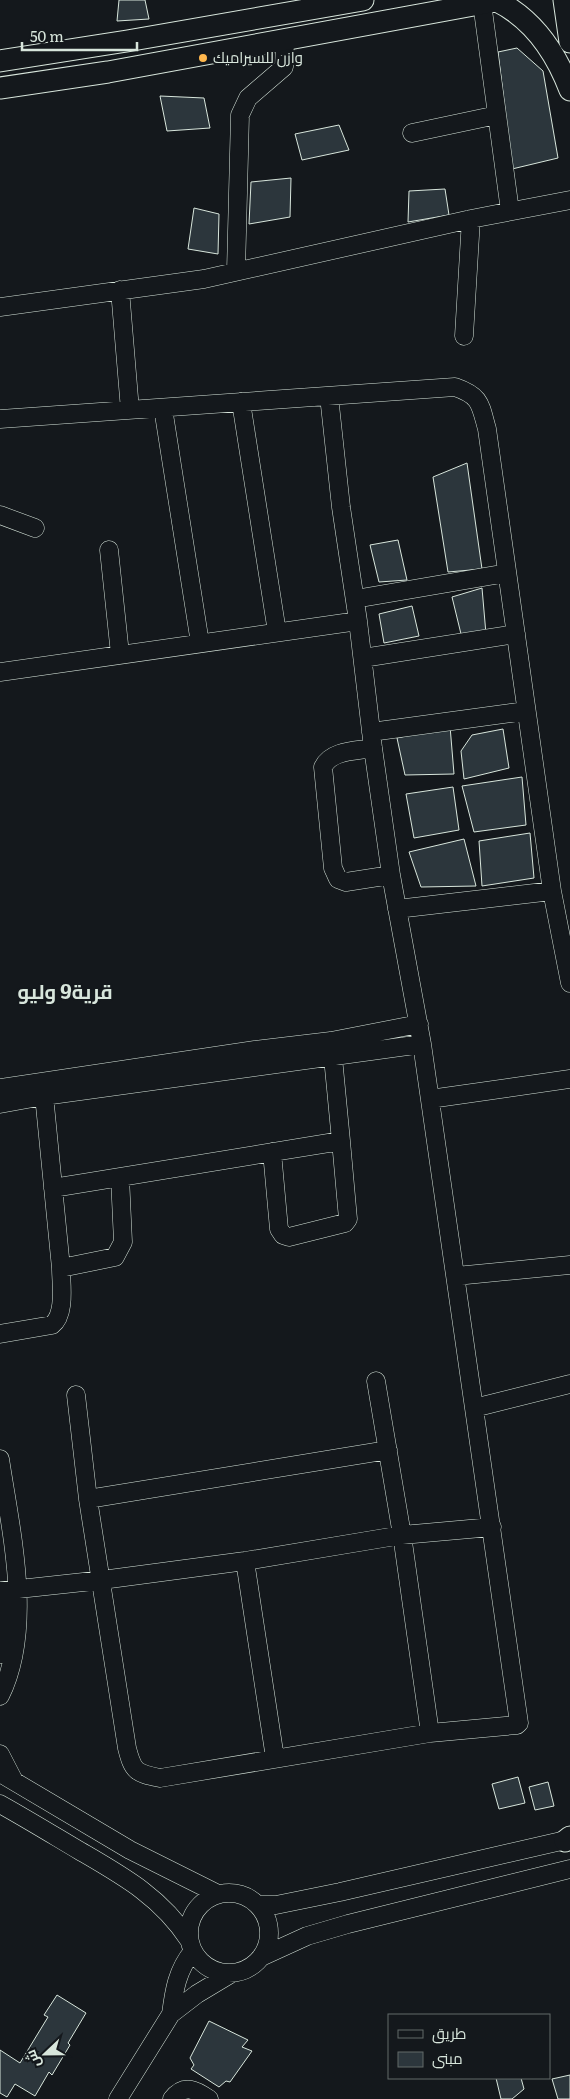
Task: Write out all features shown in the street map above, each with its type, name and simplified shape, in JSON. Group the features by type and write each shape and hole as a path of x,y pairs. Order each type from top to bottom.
{"main road":[{"path":"0,61 363,0"},
{"path":"564,0 570,42"},
{"path":"0,88 108,72 494,1 520,15 542,38 564,75 570,90"}],"street":[{"path":"494,1 498,115 510,211"},
{"path":"236,271 240,115 248,98 284,67 285,40"},
{"path":"412,133 498,115"},
{"path":"0,307 204,279 471,219 570,200"},
{"path":"464,336 471,219"},
{"path":"120,290 130,410"},
{"path":"0,419 455,387 467,391 477,398 487,429 552,891 570,983"},
{"path":"76,1395 88,1499 127,1748 130,1763 140,1774 160,1778 430,1733 517,1725 519,1723 419,1024 391,876 358,621 341,507 329,396"},
{"path":"242,402 277,632"},
{"path":"164,408 200,643"},
{"path":"0,515 35,528"},
{"path":"110,550 120,654"},
{"path":"355,599 507,572"},
{"path":"0,672 358,621"},
{"path":"363,658 516,634"},
{"path":"391,876 346,882 338,879 333,868 323,767 327,760 372,740 526,711"},
{"path":"397,909 552,891"},
{"path":"332,1050 419,1024"},
{"path":"0,1104 43,1089 255,1050 332,1050 422,1044"},
{"path":"272,1152 279,1229 283,1235 289,1237 345,1223 348,1219 332,1050"},
{"path":"430,1099 570,1078"},
{"path":"0,1088 43,1089"},
{"path":"0,1334 52,1325 60,1310 61,1268 43,1089"},
{"path":"53,1188 341,1141"},
{"path":"61,1268 115,1257 123,1242 120,1177"},
{"path":"456,1276 570,1266"},
{"path":"376,1381 402,1535 430,1733"},
{"path":"474,1408 570,1384"},
{"path":"88,1499 388,1450"},
{"path":"0,1459 14,1548 8,1590 17,1632 12,1662 0,1696"},
{"path":"8,1590 102,1580 402,1535 492,1527"},
{"path":"245,1560 274,1758"},
{"path":"0,1597 2,1620 0,1654"},
{"path":"0,1754 7,1777 130,1850 218,1894"},
{"path":"0,1804 128,1879 160,1903 179,1924 200,1961 220,1972 232,1973"},
{"path":"258,1906 276,1905 340,1892 568,1839"},
{"path":"118,2099 171,2014 190,1998 232,1973 248,1968 261,1957 307,1936 348,1924 570,1869"},
{"path":"171,2014 178,1974 191,1946 189,1928 192,1917 198,1907 207,1899 229,1892 250,1898 258,1906 266,1917 269,1930 267,1944 261,1957"},
{"path":"172,2099 179,2091 188,2089 195,2090 209,2099"}],"building":[{"path":"119,0 145,0 149,19 117,21"},
{"path":"517,48 543,71 558,158 512,169 498,52"},
{"path":"160,96 204,98 210,128 167,131"},
{"path":"339,125 349,150 302,160 295,134"},
{"path":"291,178 290,217 249,224 251,182"},
{"path":"445,189 449,215 408,222 409,191"},
{"path":"194,208 219,214 218,254 188,249"},
{"path":"467,463 482,569 448,572 433,477"},
{"path":"398,540 407,580 379,582 370,545"},
{"path":"482,588 486,634 461,634 452,597"},
{"path":"412,606 419,636 384,643 379,614"},
{"path":"450,726 454,774 405,775 397,738"},
{"path":"503,729 509,768 464,779 461,751 472,735"},
{"path":"522,777 526,825 474,832 462,786"},
{"path":"453,787 459,830 414,838 406,794"},
{"path":"530,833 534,878 482,886 479,841"},
{"path":"464,839 476,886 421,887 409,852"},
{"path":"518,1777 525,1803 499,1809 492,1784"},
{"path":"548,1782 554,1806 535,1810 529,1787"},
{"path":"57,1995 86,2013 52,2075 49,2072 35,2096 15,2084 7,2097 0,2093 0,2050 20,2063 48,2017 44,2015"},
{"path":"209,2021 248,2040 242,2047 252,2051 230,2082 226,2081 219,2087 191,2069 194,2065 190,2058"},
{"path":"570,2075 570,2099 558,2099 552,2079"},
{"path":"496,2079 521,2079 524,2089 512,2099 501,2099"}],"place":[{"name":"وازن للسيراميك","path":"203,58"}],"district":[{"name":"قرية9 وليو","path":"65,992"}]}
